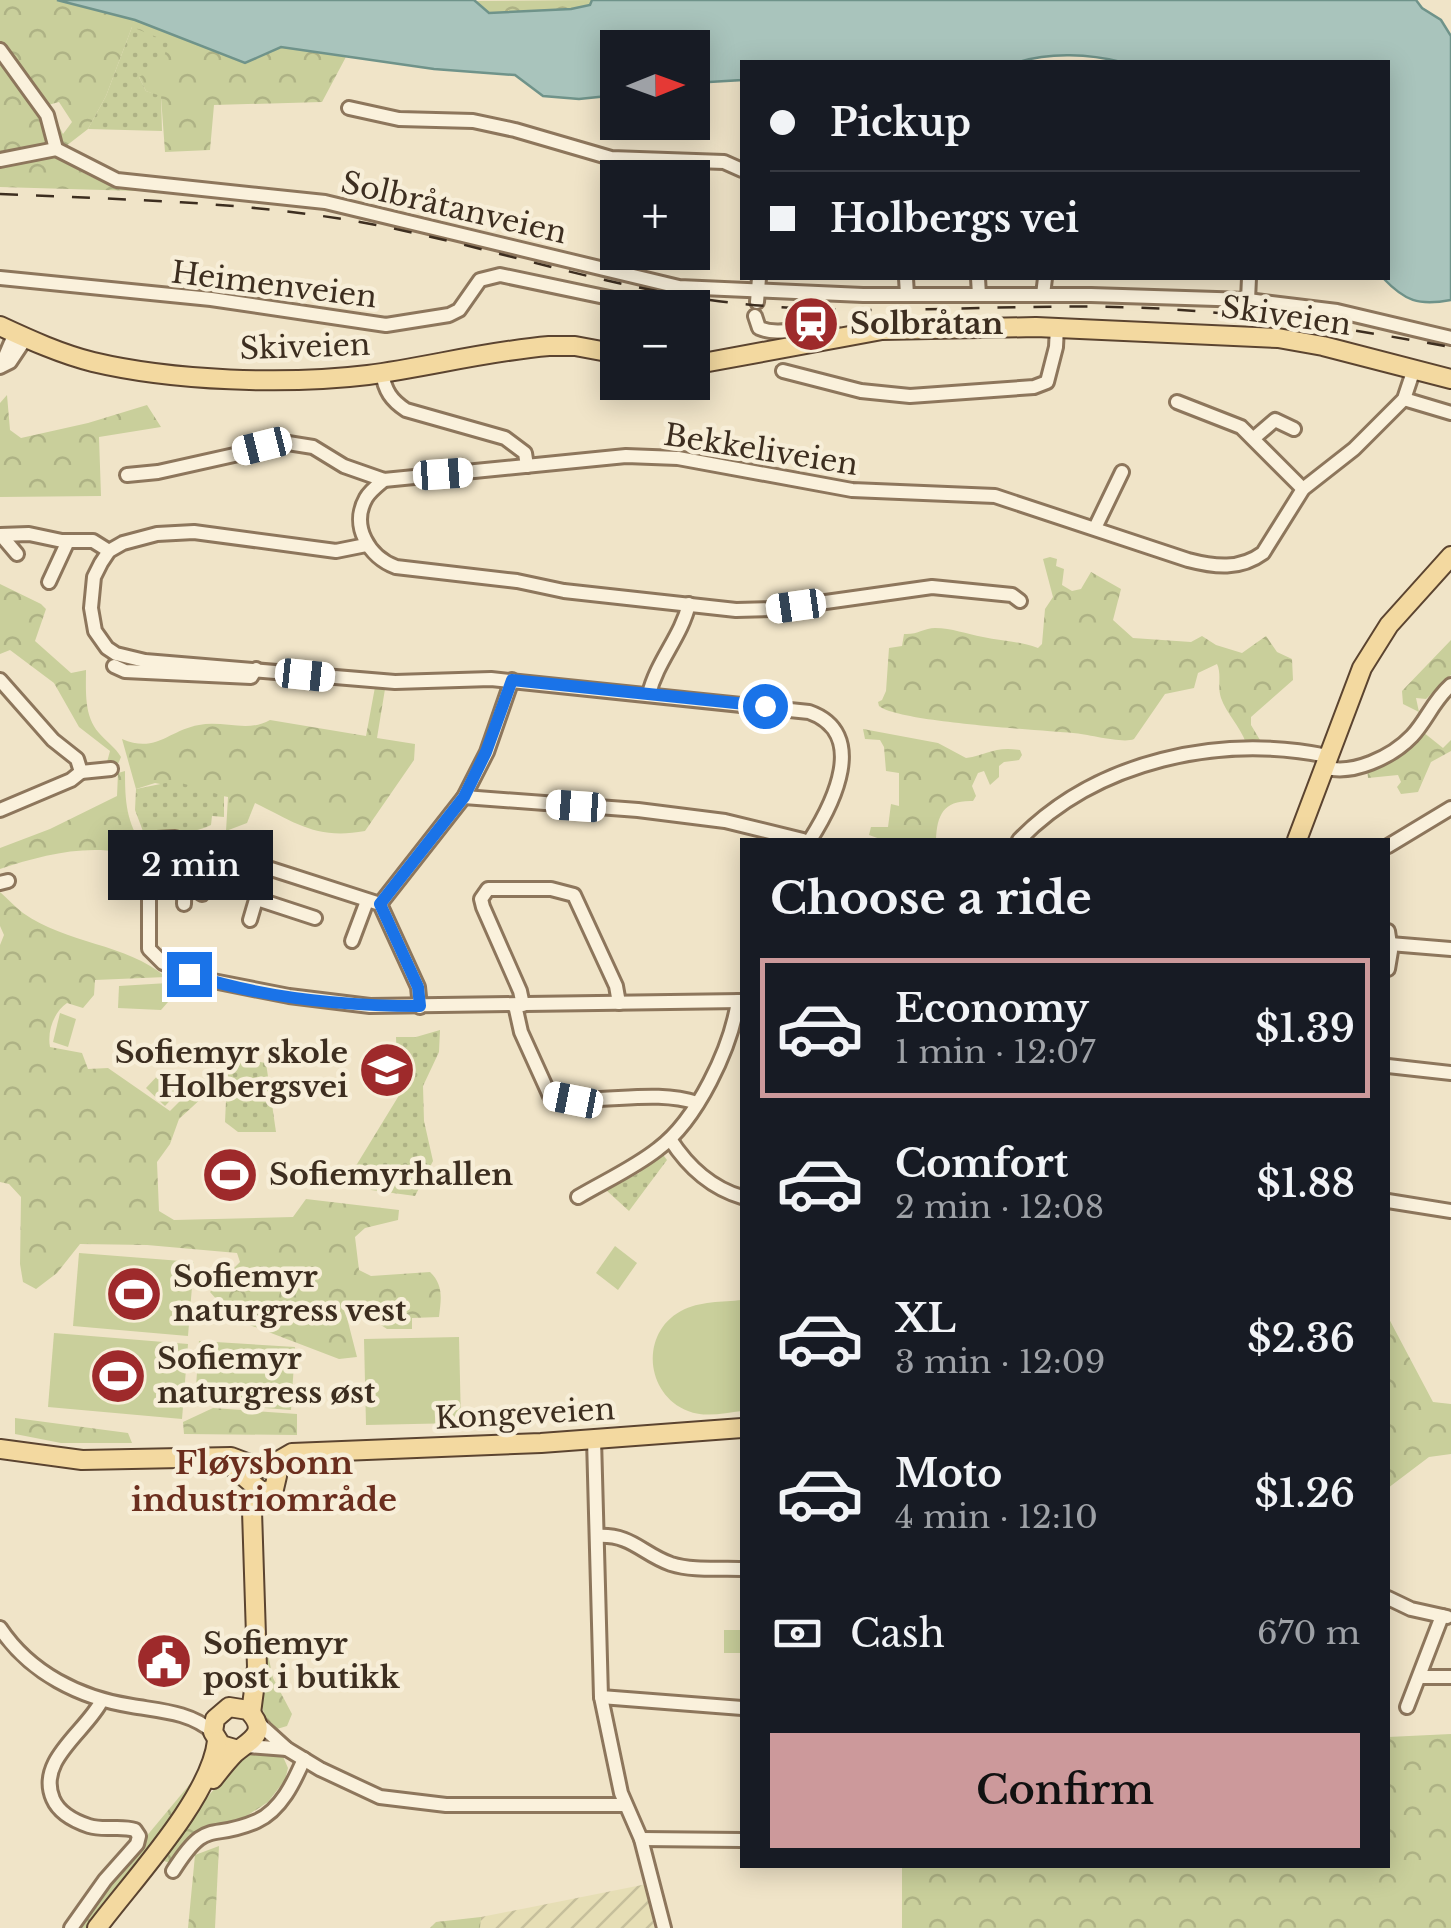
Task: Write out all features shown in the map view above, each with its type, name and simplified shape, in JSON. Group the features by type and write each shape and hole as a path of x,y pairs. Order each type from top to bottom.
{"main road":[{"name":"Skiveien","path":"710,362 840,337 920,328 1057,327 1278,338 1451,379"},
{"name":"Skiveien","path":"14,332 92,361 170,374 303,379 382,372 535,348 575,346 600,351"},
{"path":"1298,838 1352,689 1372,651 1398,615 1451,556"},
{"name":"Kongeveien","path":"263,1479 310,1452 740,1428"},
{"path":"0,1449 82,1460 232,1456 263,1479 254,1538 256,1735 192,1801"},
{"path":"96,1928 211,1770 214,1721 245,1684 255,1642"},
{"path":"225,1709 239,1706 254,1717"},
{"path":"215,1737 226,1748 243,1748"}],"street":[{"path":"0,50 48,115 56,149 0,160"},
{"path":"348,108 399,118 473,121 612,158 724,162 740,169"},
{"name":"Solbråtanveien","path":"56,149 117,180 325,202 678,287 758,297 1043,295 1248,300 1337,311 1451,338"},
{"name":"Heimenveien","path":"0,278 211,299 386,325 449,315 459,310 480,280 500,274 600,296"},
{"path":"906,280 907,295"},
{"path":"978,280 980,295"},
{"path":"1043,295 1044,280"},
{"path":"1248,300 1249,280"},
{"path":"758,297 759,328 769,332 831,330 840,337"},
{"path":"783,371 861,392 910,396 1034,387 1046,382 1050,374 1057,327"},
{"path":"0,367 14,332"},
{"name":"Bekkeliveien","path":"127,475 158,472 288,443 313,447 359,472 384,480 626,456 678,458 852,490 995,496 1202,564 1238,565 1263,554 1303,489 1354,449 1404,399 1414,370"},
{"path":"382,372 386,391 406,410 505,438 525,453 528,466"},
{"path":"1404,399 1451,414"},
{"path":"1176,402 1229,420 1254,438 1303,489"},
{"path":"1254,438 1275,420 1294,429"},
{"path":"1095,528 1122,472"},
{"path":"384,480 366,499 362,510 366,545 384,562 396,566 564,591 736,610 776,609 932,587 1012,594 1020,601"},
{"path":"366,545 336,552 194,532 136,538 108,551 94,577 90,608 96,631 107,648 130,659 396,682 512,680 809,712 824,719 836,732 842,753 832,804 811,838"},
{"path":"1,535 36,534 97,542 108,551"},
{"path":"1,535 18,554"},
{"path":"49,582 68,541"},
{"path":"649,694 657,665 682,624 688,604"},
{"path":"114,666 125,671 252,678 256,668"},
{"path":"0,680 77,760 81,772"},
{"path":"352,941 373,902 464,797 486,752 512,680"},
{"path":"1021,838 1037,821 1074,796 1105,779 1155,762 1244,749 1326,762 1343,771 1355,768 1402,744 1451,685"},
{"path":"0,810 81,772 111,769"},
{"path":"464,797 707,818 795,838"},
{"path":"1390,845 1451,808"},
{"path":"420,1006 418,987 373,902 191,843 166,837 158,838 151,846 147,875 149,949 175,969 243,988 336,1003 420,1006 740,1001 729,1036 697,1103 670,1139 646,1158 578,1197"},
{"path":"184,904 191,843"},
{"path":"250,920 265,869"},
{"path":"185,882 202,894"},
{"path":"619,1004 616,986 574,895 551,888 488,888 481,898 483,908 520,990 521,1032 550,1096 573,1100 679,1097 697,1103"},
{"path":"256,899 315,918"},
{"path":"1390,938 1451,949"},
{"path":"1390,1066 1451,1073"},
{"path":"670,1139 697,1173 740,1196"},
{"path":"1390,1201 1451,1211"},
{"path":"594,1439 602,1697 624,1805 640,1839 664,1928"},
{"path":"597,1536 623,1538 663,1561 683,1567 740,1568"},
{"path":"1390,1599 1447,1617 1407,1707"},
{"path":"0,1628 18,1652 39,1669 66,1686 102,1700 182,1714 225,1709"},
{"path":"1420,1676 1451,1677"},
{"path":"602,1697 740,1708"},
{"path":"71,1928 137,1844 139,1836 126,1827 103,1829 77,1821 57,1808 50,1791 49,1772 102,1700"},
{"path":"182,1714 215,1737"},
{"path":"254,1717 287,1749 380,1797 416,1802 624,1805"},
{"path":"243,1748 287,1749"},
{"path":"173,1871 188,1847 200,1837 212,1830 256,1822 269,1813 295,1781 304,1759"},
{"path":"640,1839 740,1840"}],"shaded area":[{"path":"647,1884 654,1928 480,1928 481,1917"}],"green space":[{"path":"0,0 57,0 135,20 245,63 280,47 347,55 322,102 214,105 210,150 165,152 161,97 146,91 139,77 132,27 106,96 88,129 57,153 96,179 142,188 138,191 0,187","holes":["59,102 72,122 63,134 48,105"]},
{"path":"592,0 590,5 571,9 489,13 473,1"},
{"path":"132,27 169,42 161,65 139,77 146,91 161,96 162,131 88,129 106,96"},
{"path":"7,395 10,430 21,438 147,405 161,427 99,437 101,496 0,497 0,403"},
{"path":"1043,559 1057,559 1056,566 1064,569 1062,585 1072,591 1081,589 1091,572 1121,589 1113,620 1133,638 1191,642 1202,636 1242,653 1266,636 1277,652 1292,659 1293,680 1251,717 1258,743 1246,743 1223,704 1217,664 1198,673 1194,688 1165,694 1134,739 1129,740 940,721 879,706 886,691 889,648 902,646 904,634 941,628 1038,648 1042,644 1045,609 1053,597"},
{"path":"0,584 46,609 35,641 71,673 86,670 91,719 121,757 118,764 107,762 110,751 79,727 54,683 10,650 0,654"},
{"path":"1451,640 1451,675 1426,699 1416,698 1419,712 1403,704 1402,691"},
{"path":"375,687 385,689 377,738 415,744 414,760 365,831 320,831 255,803 247,823 226,831 228,797 155,783 136,789 122,739 144,744 199,725 253,726 270,720 366,736"},
{"path":"863,729 938,743 966,758 1004,749 1020,750 1022,755 1019,760 999,766 999,777 990,785 984,771 978,773 972,786 976,796 973,801 955,803 944,810 936,838 877,838 869,835 871,827 888,827 891,804 899,806 899,773 886,771 880,740 865,739"},
{"path":"1423,732 1443,748 1451,740 1451,751 1431,762 1418,792 1401,794 1398,775 1368,778 1367,768 1412,747"},
{"path":"125,771 128,811 144,847 142,858 89,850 53,854 0,869 0,848 117,796 118,773"},
{"path":"175,781 224,796 224,817 212,816 211,825 194,831 144,834 135,810 136,789"},
{"path":"0,892 40,923 133,957 166,977 95,980 94,995 83,1008 67,1003 58,1011 49,1041 50,1047 82,1053 88,1069 108,1068 170,1111 196,1085 204,1096 179,1119 170,1144 157,1162 159,1211 174,1220 293,1217 306,1199 399,1210 398,1220 365,1228 355,1237 359,1270 371,1276 430,1272 440,1287 439,1317 412,1318 412,1329 387,1329 358,1310 347,1318 357,1357 339,1359 234,1319 210,1292 240,1262 237,1253 80,1244 57,1273 36,1289 23,1282 21,1197 9,1184 0,1182 0,945 4,935 0,926"},
{"path":"168,983 168,1002 161,1010 118,1008 119,986"},
{"path":"60,1013 76,1019 68,1047 53,1042"},
{"path":"440,1030 439,1052 423,1086 424,1121 433,1161 415,1196 371,1190 354,1169 398,1097 396,1037 416,1037"},
{"path":"228,1057 266,1063 276,1132 238,1132 225,1122"},
{"path":"162,1071 181,1089 165,1106 146,1088"},
{"path":"661,1152 667,1160 629,1211 606,1190 639,1173"},
{"path":"615,1246 637,1263 618,1290 596,1273"},
{"name":"Sofiemyr naturgress vest","path":"79,1253 194,1262 188,1336 73,1326"},
{"path":"740,1300 740,1411 708,1415 674,1403 656,1378 653,1363 659,1334 668,1321 681,1311 711,1302"},
{"path":"1390,1321 1433,1402 1451,1404 1451,1454 1429,1457 1390,1486"},
{"name":"Sofiemyr naturgress øst","path":"54,1333 188,1344 182,1419 48,1407"},
{"path":"459,1337 461,1423 366,1425 364,1339"},
{"path":"199,1341 295,1347 291,1410 195,1403"},
{"path":"213,1408 297,1414 297,1435 184,1434 183,1422"},
{"path":"15,1418 128,1433 132,1443 61,1443 15,1434"},
{"path":"724,1630 740,1630 740,1653 724,1653"},
{"path":"267,1650 273,1678 292,1714 287,1726 277,1729 269,1722 262,1704"},
{"path":"1451,1734 1451,1928 902,1928 902,1868 1390,1868 1390,1737"},
{"path":"248,1752 281,1752 288,1768 285,1780 268,1802 245,1817 196,1831 170,1863 164,1861 164,1855 209,1795"},
{"path":"195,1778 180,1811 86,1928 75,1928 110,1880"},
{"path":"219,1846 215,1928 188,1928 195,1855"},
{"path":"481,1917 480,1928 430,1928 436,1922"}],"water":[{"path":"57,0 474,0 489,13 571,9 590,5 592,0 1416,0 1441,20 1451,36 1451,300 1413,300 1385,280 1390,280 1390,60 1111,60 1070,55 1029,60 740,60 740,80 710,82 710,30 600,30 600,97 579,99 543,96 515,75 434,69 281,47 245,63 135,20"}],"railway":[{"path":"0,194 188,203 329,217 422,235 651,290 744,304 836,310 1157,308 1283,320 1451,347"}],"place":[{"name":"Solbråtan","path":"811,324"},
{"name":"Sofiemyr skole Holbergsvei","path":"387,1070"},
{"name":"Sofiemyrhallen","path":"230,1175"},
{"name":"Sofiemyr naturgress vest","path":"134,1294"},
{"name":"Sofiemyr naturgress øst","path":"118,1376"},
{"name":"Sofiemyr post i butikk","path":"164,1661"}],"district":[{"name":"Fløysbonn industriområde","path":"264,1482"}],"route":[{"path":"189,974 326,1002 420,1006 418,987 380,904 464,797 486,752 512,680 765,706"}]}
